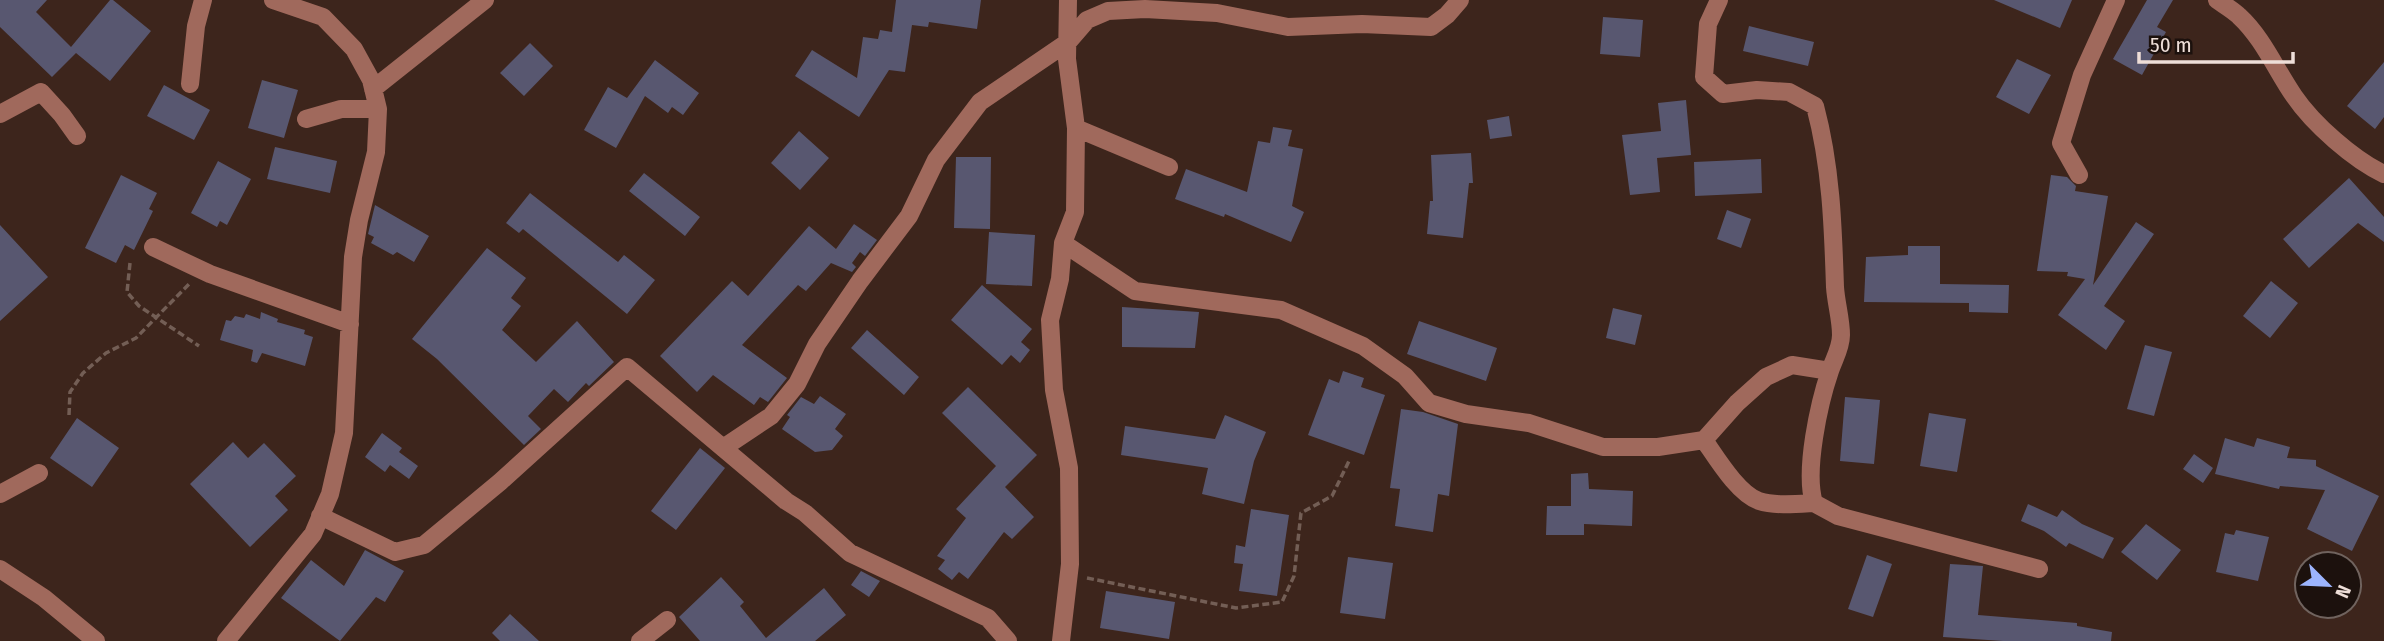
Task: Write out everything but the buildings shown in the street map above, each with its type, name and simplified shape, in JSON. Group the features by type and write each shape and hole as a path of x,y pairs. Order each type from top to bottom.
{"street":[{"path":"190,85 196,26 203,0"},
{"path":"226,641 313,534 330,494 344,433 353,257 376,152 378,109 371,80 354,49 323,17 273,0"},
{"path":"373,89 485,0"},
{"path":"1060,641 1069,575 1069,468 1054,390 1050,320 1060,279 1063,243 1075,212 1076,128 1067,59 1068,0"},
{"path":"723,448 771,416 797,384 817,344 909,216 936,160 980,102 1068,42 1087,20 1108,11 1145,9 1217,13 1288,27 1363,24 1431,27 1447,15 1460,0"},
{"path":"1719,0 1708,24 1704,77 1723,94 1757,90 1789,92 1815,106 1824,139 1835,234 1835,290 1841,334 1812,452 1810,490 1814,503"},
{"path":"2079,174 2061,143 2081,75 2116,0"},
{"path":"2217,0 2239,16 2266,50 2295,98 2323,129 2370,168 2384,174"},
{"path":"0,114 41,92 77,136"},
{"path":"306,119 341,109 378,109"},
{"path":"1076,128 1168,167"},
{"path":"1063,243 1135,291 1281,310 1363,346 1405,376 1429,403 1466,414 1529,423 1603,447 1658,447 1704,440 1737,403 1766,377 1792,365 1830,371"},
{"path":"153,247 202,270 350,324"},
{"path":"320,516 395,552 424,545 627,367 850,553 988,618 1007,641"},
{"path":"1704,440 1733,481 1758,501 1814,503 1838,516 2039,569"},
{"path":"0,494 39,472"},
{"path":"0,569 44,598 96,641"},
{"path":"640,641 667,620"}],"path":[{"path":"130,263 127,292 156,319 199,346"},
{"path":"69,415 70,392 83,373 106,353 136,338 202,270"},
{"path":"1069,575 1236,608 1282,602 1294,576 1301,513 1332,496 1349,461"}]}
